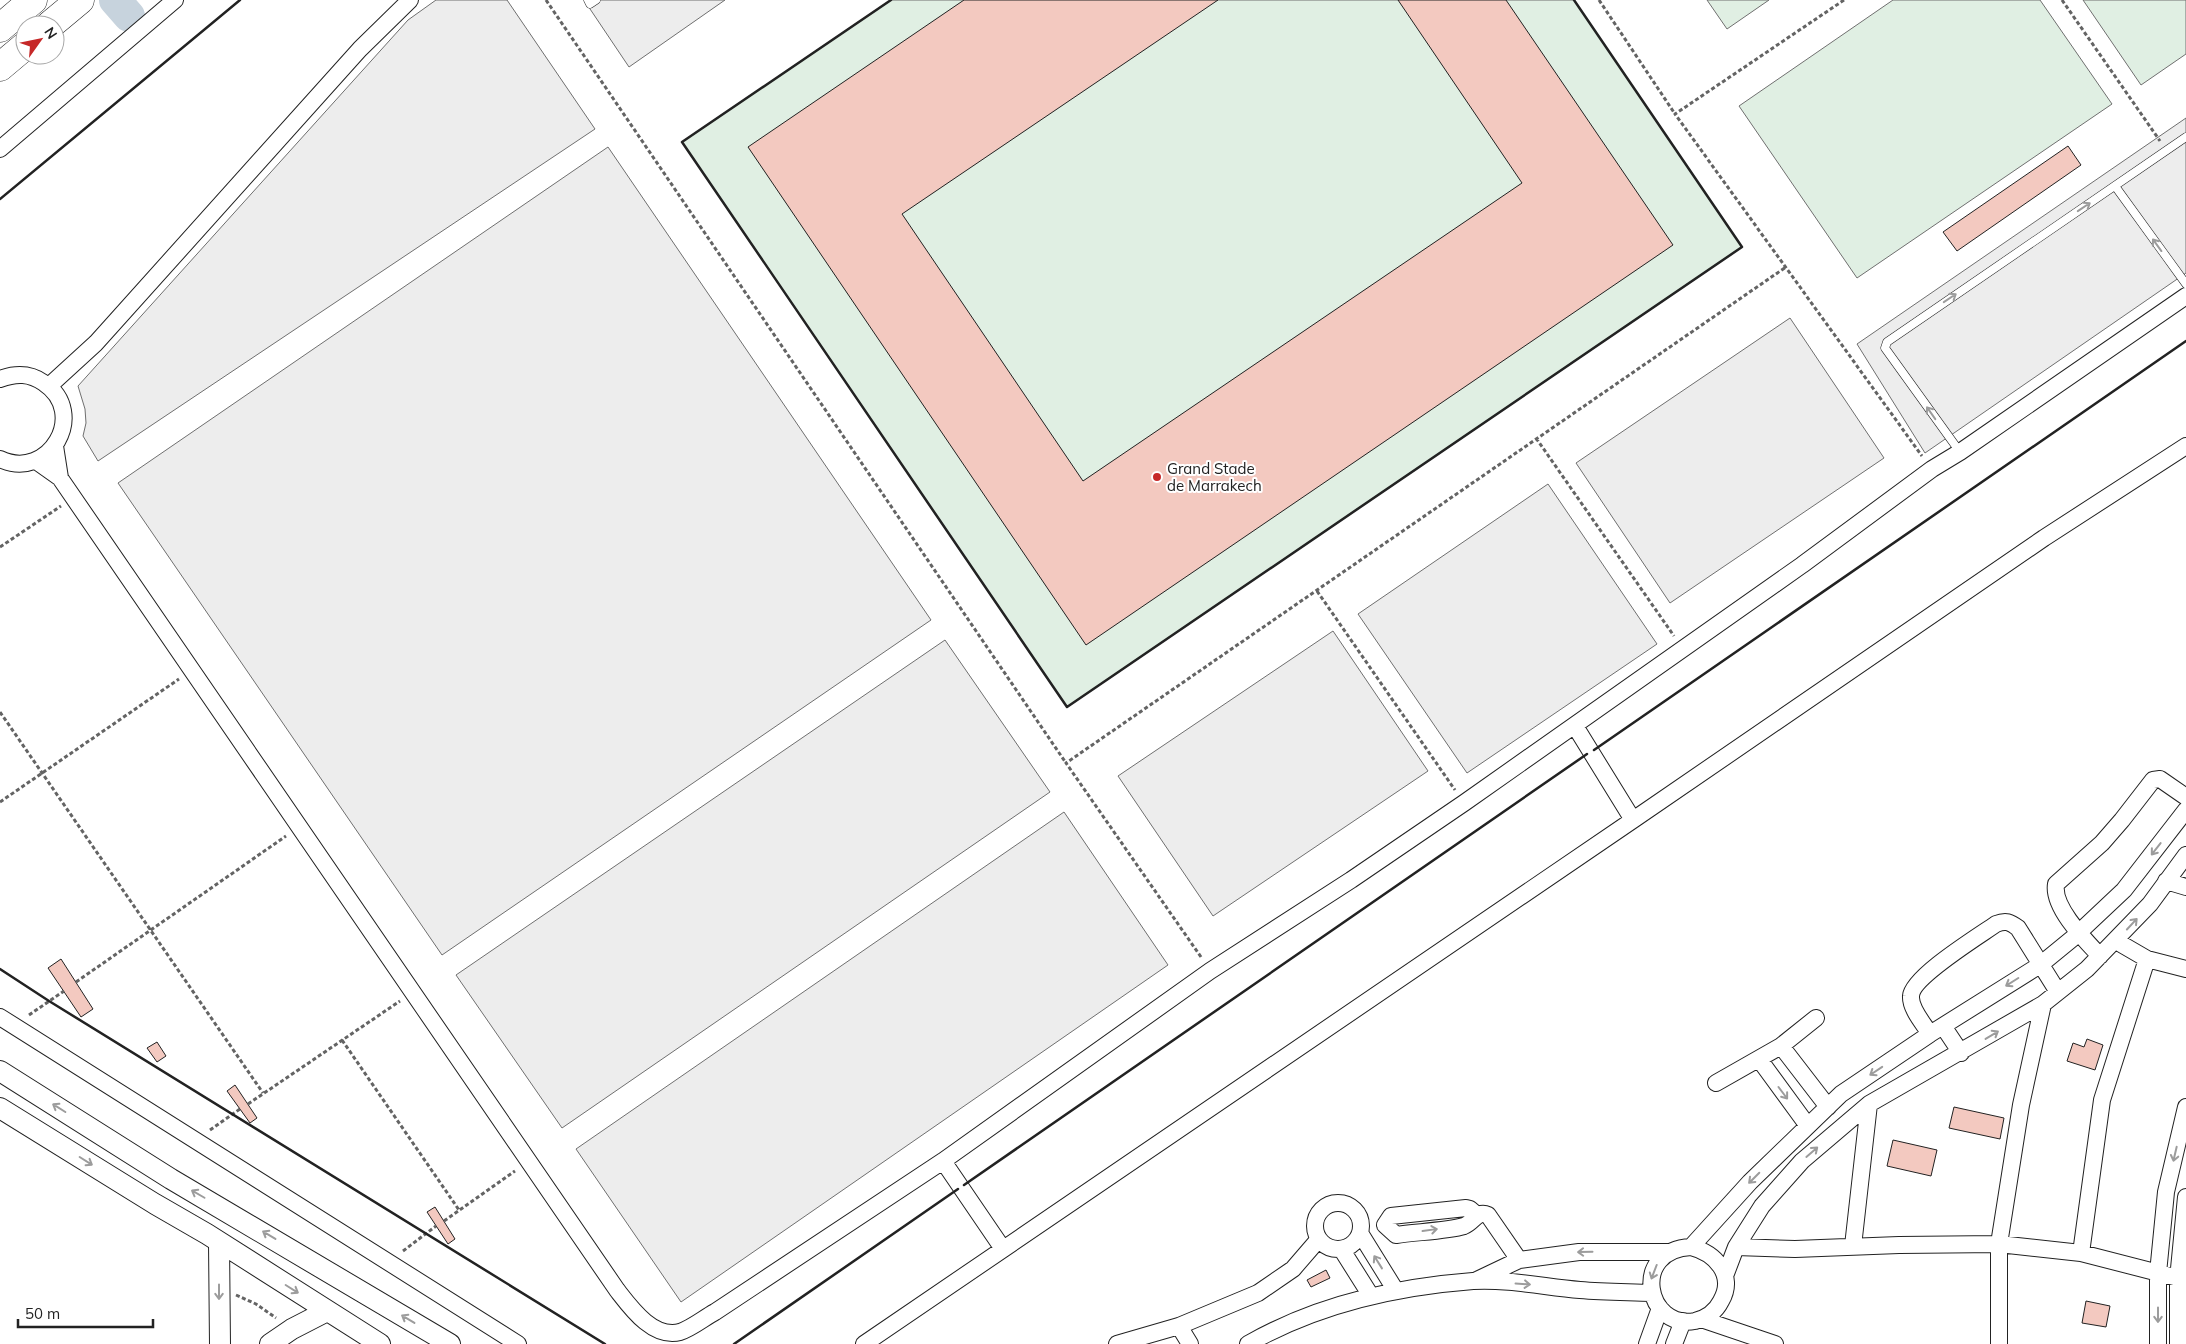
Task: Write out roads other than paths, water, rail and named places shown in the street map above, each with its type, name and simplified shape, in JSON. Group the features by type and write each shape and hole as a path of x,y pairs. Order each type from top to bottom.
{"highway":[{"path":"0,28 33,0"},
{"path":"62,15 80,0"},
{"path":"0,67 15,54"}],"street":[{"path":"0,149 175,0"},
{"path":"49,386 96,343 360,49 410,0"},
{"path":"36,461 60,478 74,497 528,1162 628,1305 668,1338 715,1312 943,1161 1210,971 1351,880 1575,726 1932,469 1960,452 2186,296"},
{"path":"0,379 10,375 38,378 49,386 57,396 64,422 61,435 55,446 36,461 22,464 0,459"},
{"path":"55,446 60,478"},
{"path":"864,1344 2044,538 2186,446"},
{"path":"1575,726 1633,820"},
{"path":"2100,956 2078,933 2058,901 2054,892 2056,884 2107,837 2153,780 2160,779 2186,798"},
{"path":"1691,1247 1750,1182 1842,1094 1937,1030 2040,965 2078,933 2124,890 2186,810"},
{"path":"1701,1319 1718,1307 1723,1298 1725,1276 1736,1247 1762,1206 1802,1161 1869,1104 1961,1053 2042,1004 2058,992 2116,941 2150,904 2186,855"},
{"path":"2166,881 2186,887"},
{"path":"1961,1053 1912,1003 1911,995 1914,987 1930,970 1996,924 2004,921 2010,922 2018,928 2058,992"},
{"path":"2116,941 2147,959 2186,969"},
{"path":"2081,1253 2102,1100 2147,959"},
{"path":"1999,1344 1999,1244 2021,1105 2042,1004"},
{"path":"0,1017 518,1344"},
{"path":"1716,1083 1781,1046 1816,1018"},
{"path":"1781,1046 1817,1117"},
{"path":"1759,1059 1817,1117 1831,1136"},
{"path":"0,1070 171,1179 450,1344"},
{"path":"1853,1246 1869,1104"},
{"path":"2158,1344 2158,1273 2166,1192 2186,1106"},
{"path":"0,1108 380,1344"},
{"path":"943,1161 1004,1249"},
{"path":"2178,1344 2186,1196"},
{"path":"1360,1229 1353,1244 1342,1250 1328,1248 1318,1240 1315,1221 1321,1210 1334,1204 1347,1205 1352,1208 1357,1214 1360,1229 1396,1291"},
{"path":"1360,1229 1385,1225 1396,1234 1465,1225 1477,1215 1484,1213 1488,1215 1519,1260"},
{"path":"1116,1344 1179,1326 1258,1293 1293,1269 1318,1240"},
{"path":"219,1243 220,1344"},
{"path":"1736,1247 1795,1249 1853,1246 1999,1244 2081,1253 2182,1279"},
{"path":"1725,1276 1721,1265 1713,1256 1703,1250 1680,1247 1660,1259 1654,1269 1651,1281 1652,1293 1660,1308 1666,1314 1683,1321 1701,1319 1775,1344"},
{"path":"1342,1250 1371,1296"},
{"path":"1475,1281 1519,1260 1580,1252 1669,1252"},
{"path":"1248,1344 1275,1328 1300,1318 1371,1296 1475,1281 1579,1290 1652,1293"},
{"path":"1647,1344 1660,1308"},
{"path":"270,1344 292,1329 327,1311"},
{"path":"1674,1344 1683,1321"},
{"path":"1179,1326 1190,1344"}],"lane":[{"path":"588,0 590,4 596,0"},
{"path":"1960,452 1885,348 1887,342 2186,137"},
{"path":"2115,186 2186,284"}],"waterway":[{"path":"115,0 129,16"}],"place":[{"name":"Grand Stade de Marrakech","path":"1157,477"}]}
